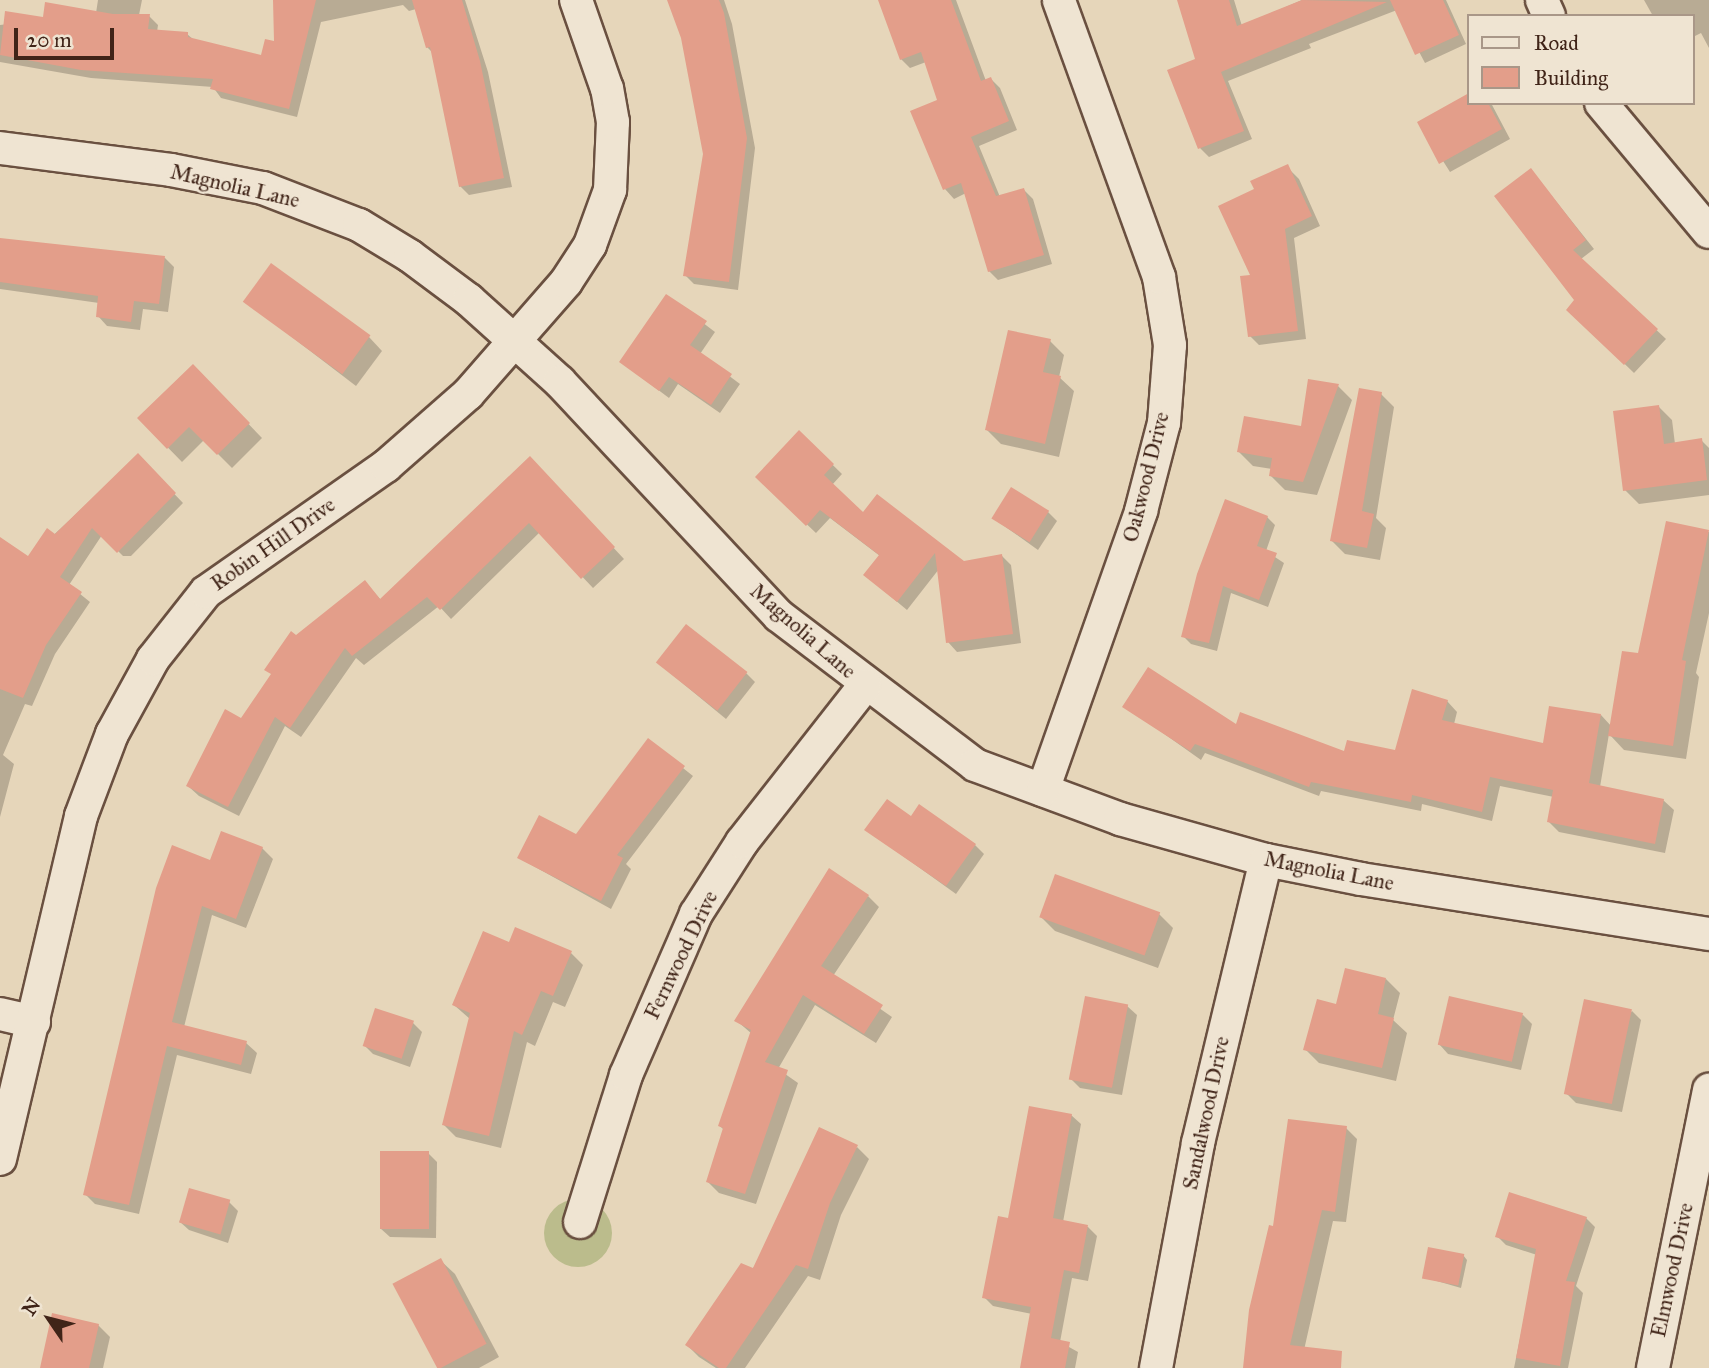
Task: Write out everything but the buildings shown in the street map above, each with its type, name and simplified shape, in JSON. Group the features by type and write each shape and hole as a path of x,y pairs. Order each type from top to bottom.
{"street":[{"name":"Robin Hill Drive","path":"0,1159 81,816 123,711 178,624 206,592 236,568 386,466 435,425 514,342 566,282 590,245 610,190 614,149 607,89 576,0"},
{"name":"Oakwood Drive","path":"1043,790 1142,511 1164,423 1170,345 1159,277 1059,0"},
{"path":"1603,105 1709,232"},
{"name":"Magnolia Lane","path":"0,148 170,170 262,188 311,204 410,256 560,383 779,616 865,685 975,765 1133,823 1266,860 1360,879 1709,934"},
{"name":"Fernwood Drive","path":"580,1222 626,1075 696,915 742,842 865,685"},
{"name":"Sandalwood Drive","path":"1156,1368 1198,1143 1266,860"},
{"path":"0,1014 34,1022"},
{"name":"Elmwood Drive","path":"1653,1368 1709,1090"}],"green space":[{"path":"571,1199 585,1199 597,1204 607,1214 612,1233 607,1252 597,1262 585,1267 571,1267 559,1262 549,1252 544,1240 544,1226 549,1214 559,1204"}]}
